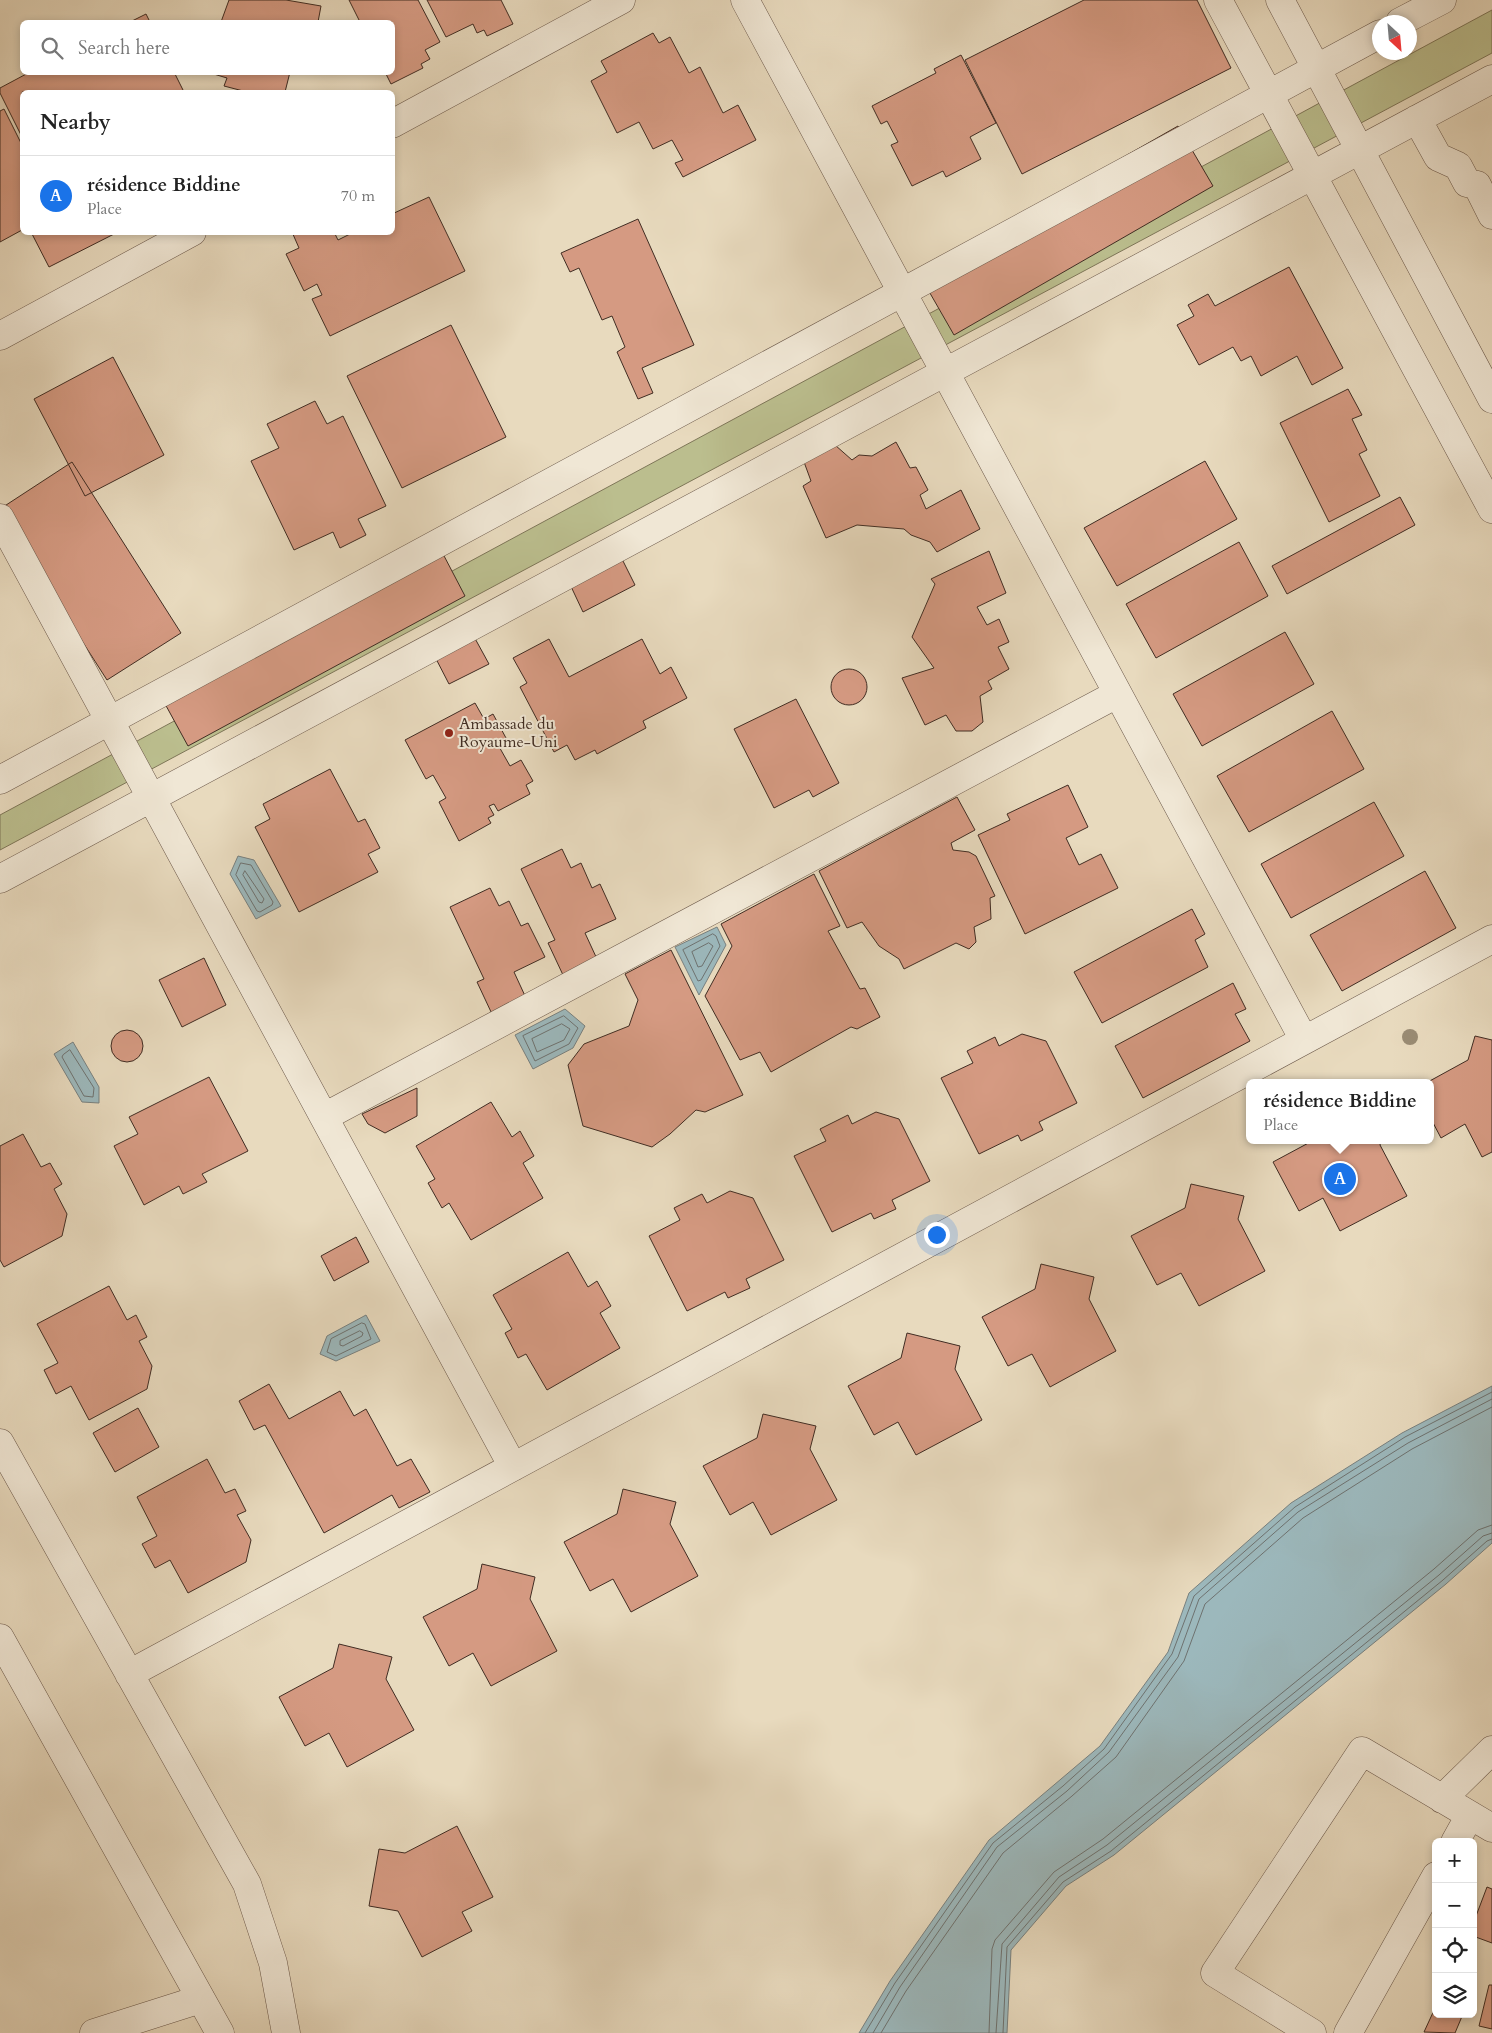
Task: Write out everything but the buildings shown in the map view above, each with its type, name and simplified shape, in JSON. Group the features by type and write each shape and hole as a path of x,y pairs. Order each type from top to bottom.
{"street":[{"path":"395,122 621,0"},
{"path":"744,0 1304,1040"},
{"path":"1218,0 1492,509"},
{"path":"1280,0 1492,398"},
{"path":"1413,15 1442,0"},
{"path":"0,780 1372,38"},
{"path":"0,879 1492,79"},
{"path":"1416,119 1438,157 1458,166 1467,182 1477,185 1492,215"},
{"path":"0,336 186,235"},
{"path":"0,518 512,1467"},
{"path":"324,1117 1117,694"},
{"path":"129,1674 1492,939"},
{"path":"0,1443 246,1884 273,1963 286,2033"},
{"path":"0,1638 220,2033"},
{"path":"1442,1798 1492,1750"},
{"path":"1312,2033 1215,1973 1362,1751 1481,1822 1460,1838"},
{"path":"1348,2033 1432,1883"},
{"path":"94,2033 200,1999"}],"green space":[{"path":"1492,10 1492,53 0,850 0,815 1399,60 1417,60 1417,50"}],"water":[{"path":"238,856 254,860 281,906 256,919 230,874"},
{"path":"717,927 726,945 699,995 675,947"},
{"path":"565,1009 585,1026 573,1048 533,1069 515,1035"},
{"path":"73,1042 99,1087 99,1103 82,1102 54,1054"},
{"path":"366,1315 380,1341 336,1361 320,1354 327,1336"},
{"path":"1492,1386 1492,1543 1446,1584 1114,1855 1066,1886 1011,1950 1007,2033 859,2033 890,1981 989,1840 1100,1746 1168,1652 1189,1593 1291,1503 1402,1433"}],"place":[{"name":"Ambassade du Royaume-Uni","path":"449,733"},
{"name":"résidence Biddine","path":"1340,1179"}]}
